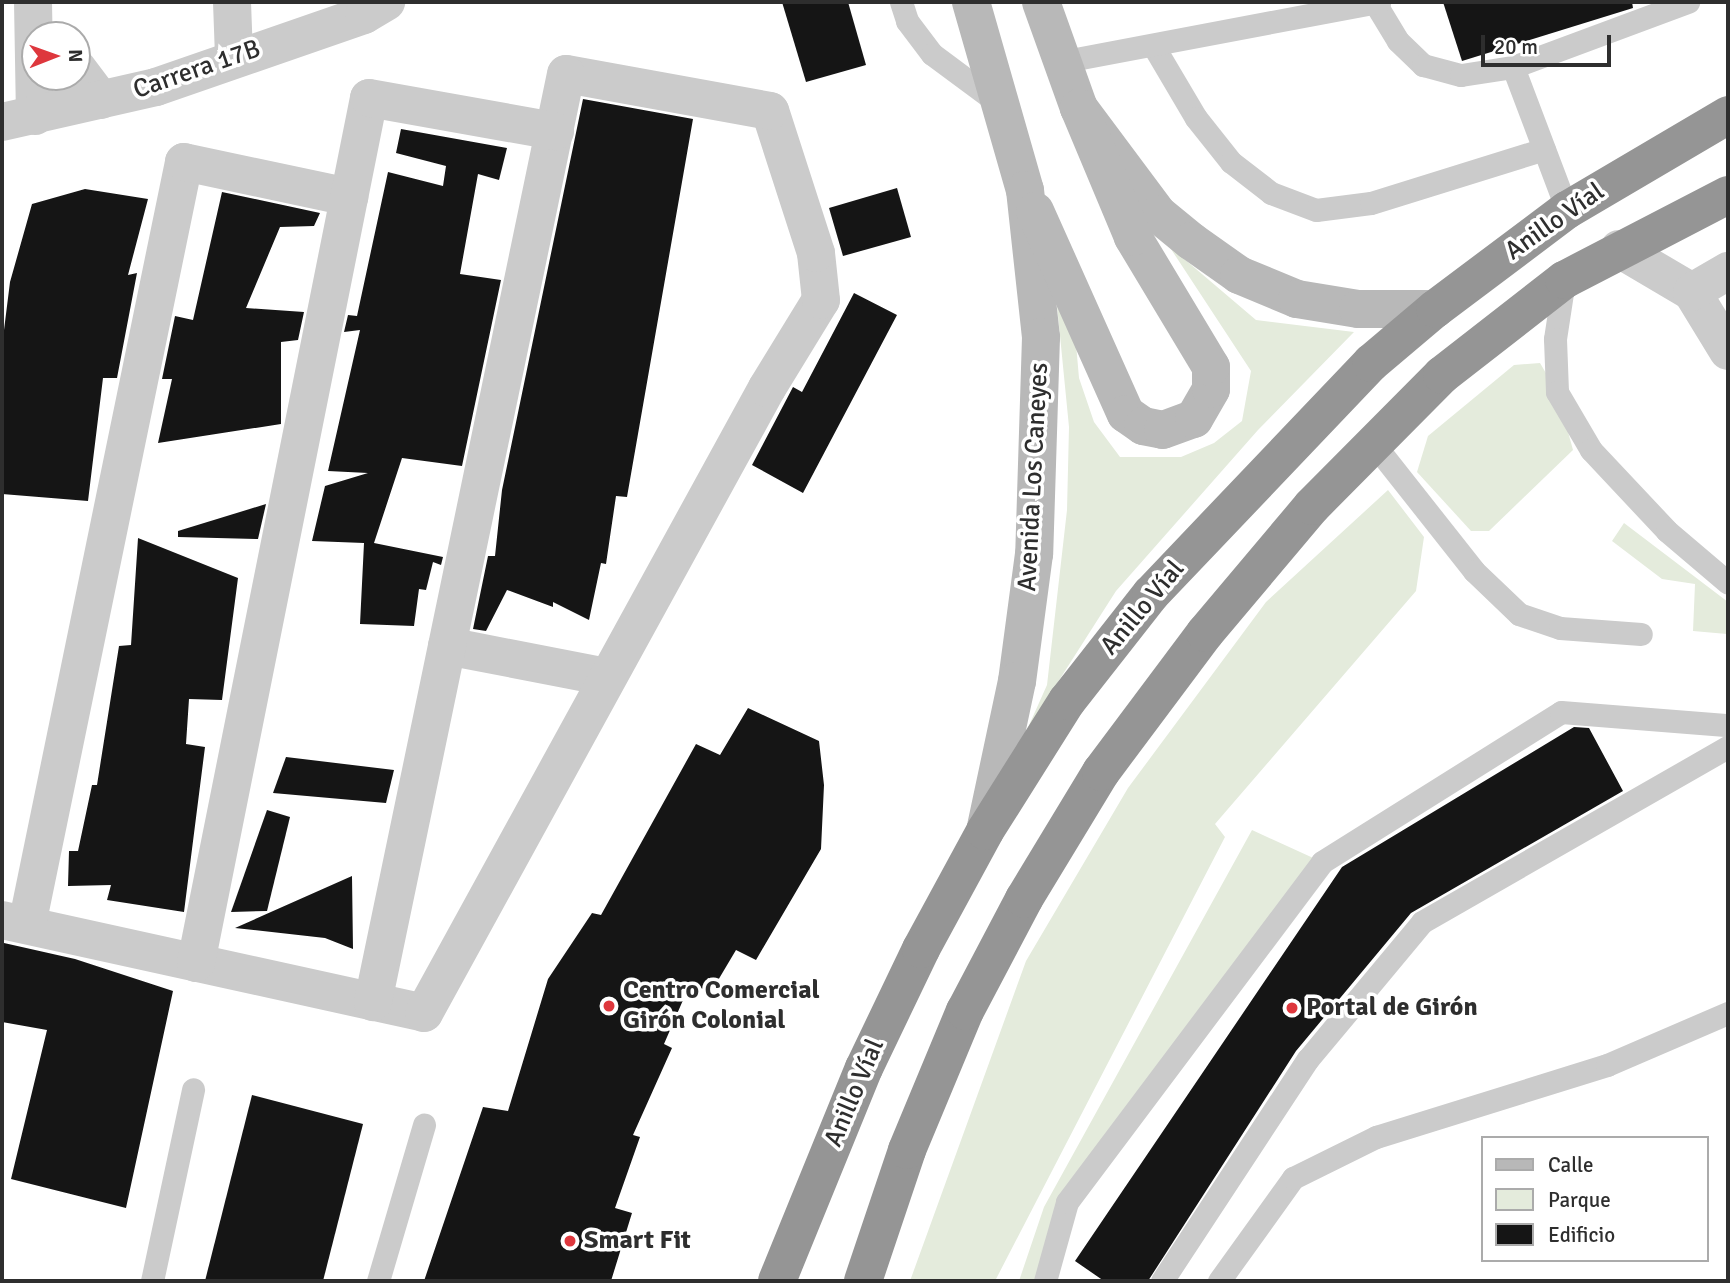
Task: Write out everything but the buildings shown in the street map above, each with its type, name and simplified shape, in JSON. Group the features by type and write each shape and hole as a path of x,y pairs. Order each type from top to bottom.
{"highway":[{"name":"Anillo Víal","path":"777,1281 864,1068 985,831 1067,701 1151,594 1322,412 1436,309 1567,210 1728,115"},
{"name":"Anillo Víal","path":"863,1281 907,1150 965,1011 1038,876 1101,772 1205,633 1373,443 1442,375 1564,280 1619,249 1728,195"}],"main road":[{"name":"Avenida Los Caneyes","path":"971,2 1025,190 1041,337 1041,446 1017,681 985,831"},
{"path":"1025,190 1065,269 1126,414 1143,426 1163,430 1194,419 1211,388 1211,367 1133,237 1060,62 1041,2"},
{"path":"1079,108 1158,214 1239,275 1297,299 1358,309 1436,309"}],"street":[{"path":"232,2 234,57"},
{"name":"Carrera 17B","path":"18,119 156,87 372,6"},
{"path":"18,119 40,15"},
{"path":"349,197 184,162 14,923 373,1002 424,1013 606,677 821,300 816,253 770,111 566,74 373,1002"},
{"path":"91,87 101,100"},
{"path":"196,963 369,98 555,131"},
{"path":"1619,249 1692,292 1728,351"},
{"path":"1692,292 1728,271"},
{"path":"447,646 606,677"}],"lane":[{"path":"901,2 907,20 932,54 1003,107"},
{"path":"1060,62 1154,47 1377,2 1398,41 1423,65 1461,75 1513,67 1688,2"},
{"path":"1154,47 1196,118 1231,162 1271,193 1316,210 1371,203 1544,149"},
{"path":"1513,67 1567,210"},
{"path":"1564,280 1555,339 1557,392 1591,450 1667,531 1728,583"},
{"path":"1373,443 1474,571 1519,614 1560,628 1641,634"},
{"path":"1045,1281 1067,1202 1322,862 1561,712 1728,725"},
{"path":"1162,1281 1308,1059 1422,922 1728,747"},
{"path":"1219,1281 1293,1178 1376,1137 1607,1065 1728,1013"},
{"path":"152,1281 193,1089"},
{"path":"378,1281 424,1125"}],"green space":[{"path":"1169,246 1256,320 1354,332 1258,430 1116,591 1026,732 1047,685 1067,510 1069,427 1054,275 1074,321 1079,378 1094,422 1120,457 1181,457 1214,443 1242,421 1251,371"},
{"path":"1540,363 1557,392 1573,450 1489,531 1471,531 1417,472 1428,436 1514,365"},
{"path":"1388,490 1424,537 1416,591 1215,824 1225,837 995,1281 910,1281 1026,961 1128,788 1266,602"},
{"path":"1624,523 1728,602 1728,646 1727,634 1693,631 1695,584 1662,579 1612,541"},
{"path":"1252,830 1322,862 1067,1202 1045,1281 1019,1281 1044,1207"}],"place":[{"name":"Centro Comercial Girón Colonial","path":"609,1006"},
{"name":"Portal de Girón","path":"1292,1008"},
{"name":"Smart Fit","path":"570,1241"}]}
